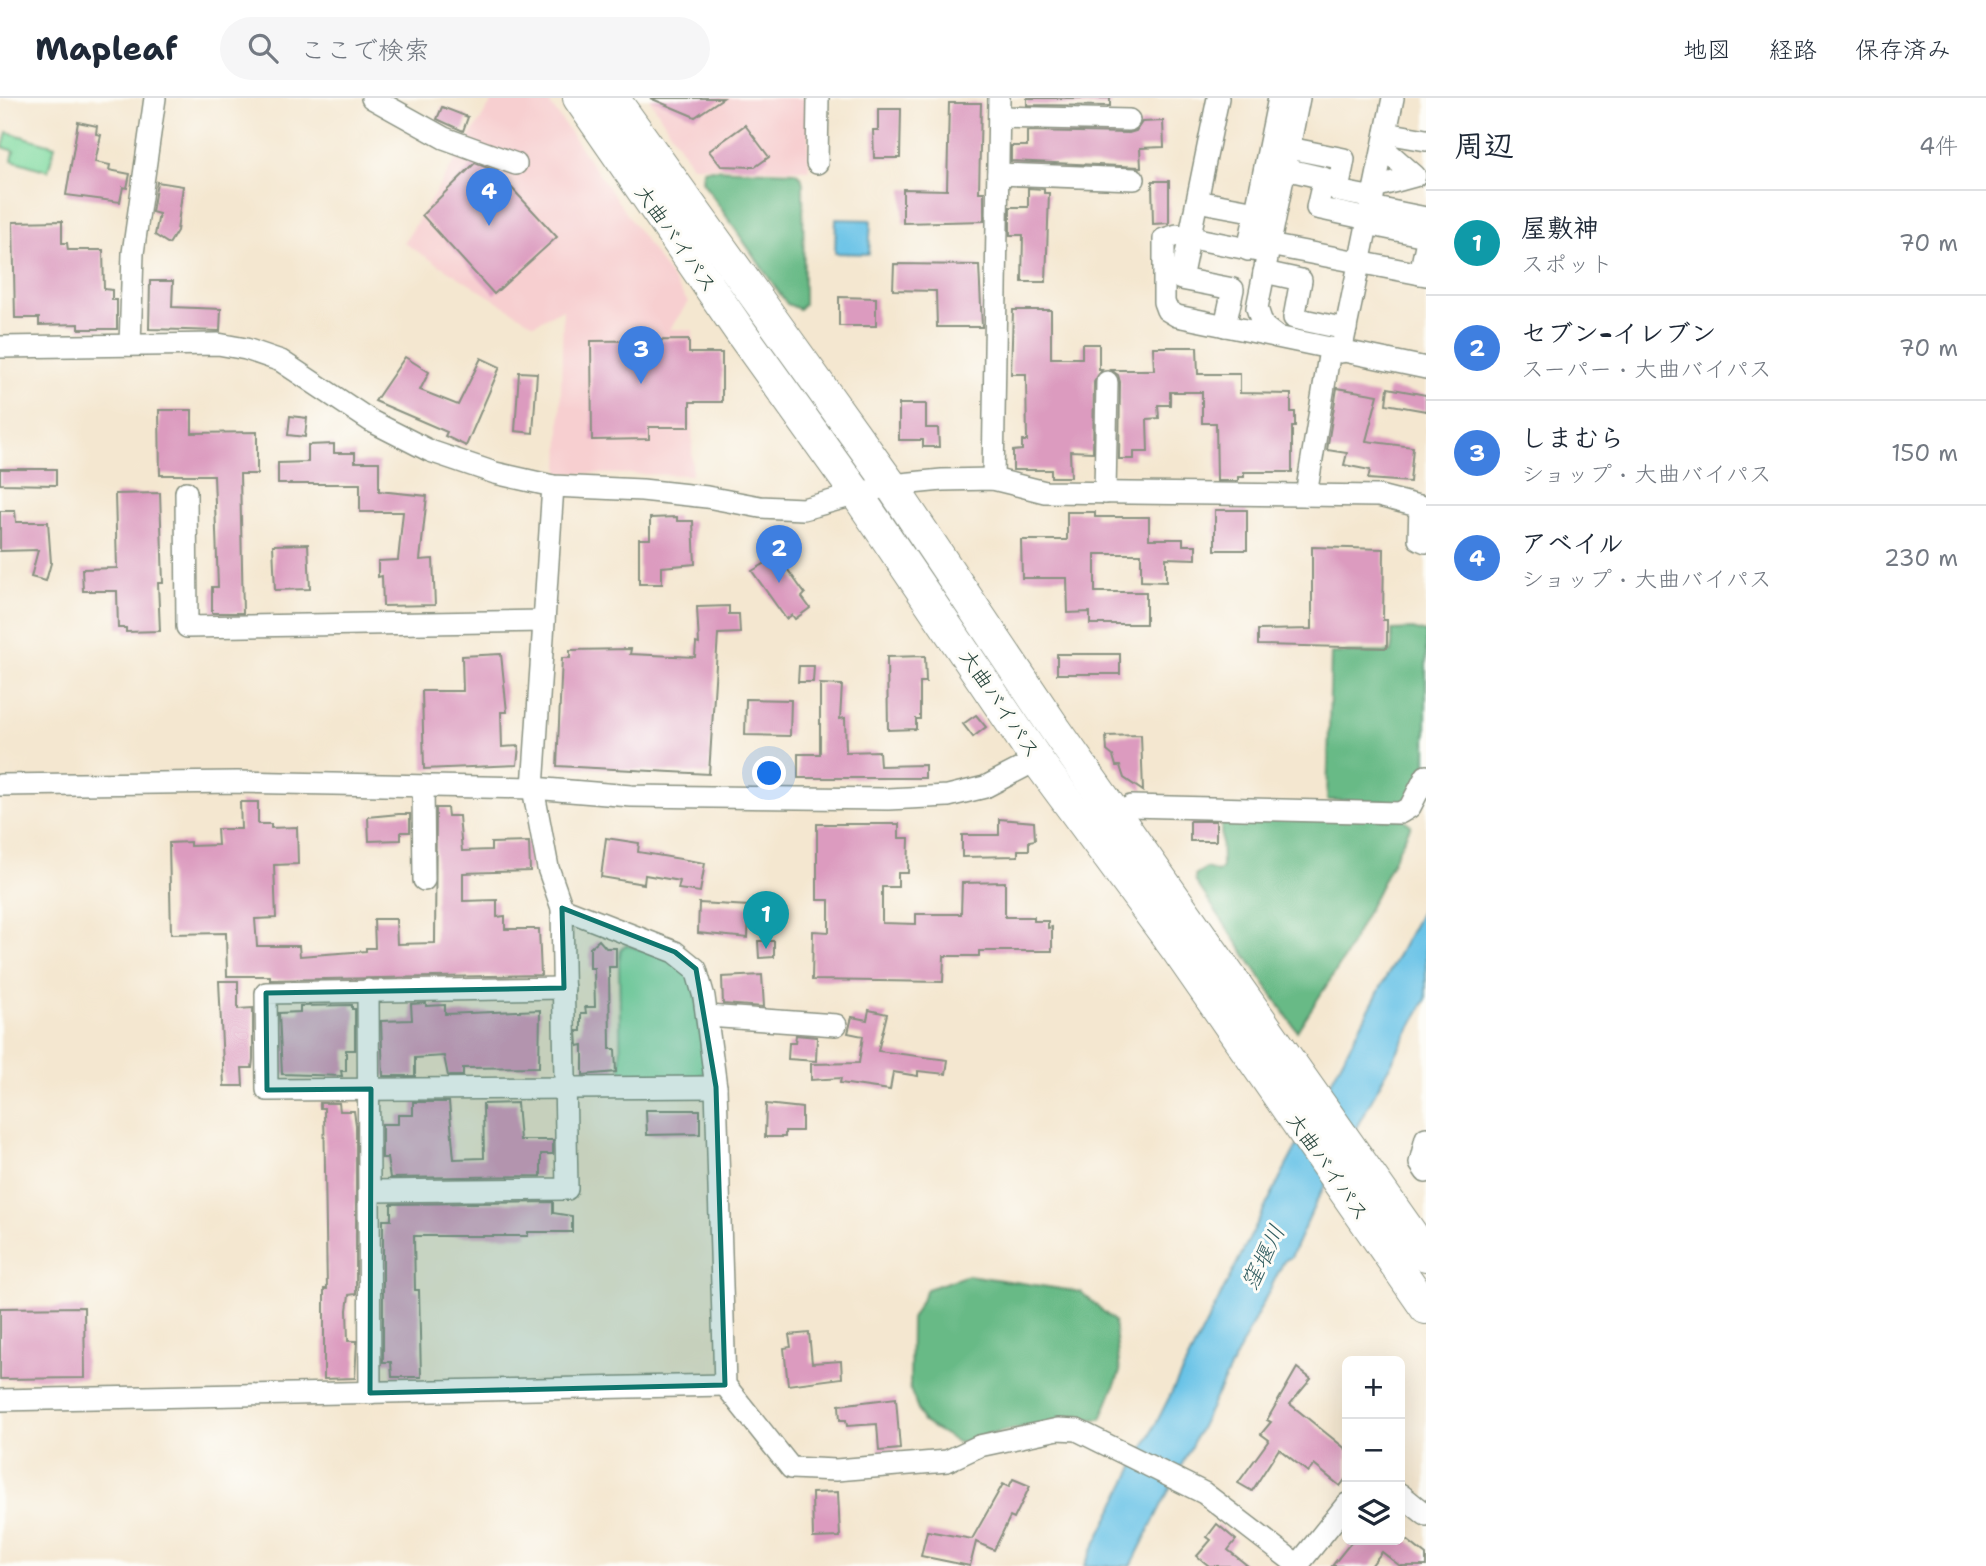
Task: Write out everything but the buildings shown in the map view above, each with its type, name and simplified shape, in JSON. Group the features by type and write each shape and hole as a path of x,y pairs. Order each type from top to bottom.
{"highway":[{"name":"大曲バイパス","path":"579,98 856,493 1037,760 1178,951 1256,1065 1365,1194 1426,1255"},
{"name":"大曲バイパス","path":"613,98 891,485 1055,729 1286,1055 1426,1308"}],"street":[{"path":"130,345 133,253 155,98"},
{"path":"372,98 444,138 516,164"},
{"path":"817,163 818,98"},
{"path":"1218,98 1181,279 1233,289 1225,326"},
{"path":"1279,98 1256,212 1262,255 1301,280 1293,318 1346,329"},
{"path":"1277,337 1264,326 1257,308 1262,255 1287,159 1299,98"},
{"path":"1306,495 1336,351 1346,329 1393,98"},
{"path":"993,479 999,107 1129,120"},
{"path":"1371,207 1415,176 1384,140"},
{"path":"1384,140 1426,141"},
{"path":"1287,159 1344,159 1338,191 1426,236"},
{"path":"998,174 1134,179"},
{"path":"1197,201 1256,212"},
{"path":"1371,207 1426,218"},
{"path":"1426,246 1423,275 1359,263 1262,255 1177,236 1164,239 1161,248 1167,310 1177,316 1426,368"},
{"path":"0,347 218,344 246,349 281,362 371,421 430,451 495,473 553,486 642,490 707,497 761,507 803,509 891,485 993,479 1045,492 1379,496 1423,507 1418,532 1419,539 1426,542"},
{"path":"1105,493 1107,382"},
{"path":"371,1191 567,1189 562,908 548,868 533,788 553,486"},
{"path":"186,492 187,626 544,621"},
{"path":"0,785 237,782 533,788 631,796 888,799 948,796 985,787 1037,760"},
{"path":"1131,806 1400,813 1410,807 1426,776"},
{"path":"422,786 424,880"},
{"path":"562,908 675,952 696,969 707,1016 716,1087 725,1385 791,1468 835,1470 947,1461 979,1446 1058,1429 1077,1430 1102,1440 1204,1493 1299,1566 1342,1510"},
{"path":"564,988 266,993 267,1090 716,1087"},
{"path":"368,990 370,1394"},
{"path":"707,1016 836,1026"},
{"path":"1426,1138 1420,1163 1426,1172"},
{"path":"0,1400 725,1385"},
{"path":"1405,1498 1426,1515"}],"highlighted area":[{"path":"562,908 675,952 696,969 716,1087 725,1385 370,1393 371,1089 267,1090 266,993 564,988"}],"shaded area":[{"path":"494,98 546,98 688,302 670,329 693,330 692,475 559,473 563,309 534,324 404,243"},
{"path":"649,98 808,98 809,170 692,166"}],"green space":[{"path":"7,132 55,146 48,171 12,160 14,151 3,147"},
{"path":"703,171 794,172 801,176 804,304 799,309 787,304 702,181"},
{"path":"1413,629 1426,633 1426,765 1407,802 1327,800 1331,653 1392,652 1392,630"},
{"path":"1228,814 1403,819 1411,825 1343,960 1297,1031 1196,882 1195,875 1206,868 1218,872 1222,867 1221,819"},
{"path":"626,945 668,958 694,977 705,1071 699,1077 621,1077 619,962 621,949"},
{"path":"968,1275 1081,1292 1114,1321 1120,1372 1101,1419 1029,1426 959,1443 923,1422 910,1389 911,1319 927,1289"}],"water":[{"path":"836,219 871,220 869,254 835,253"},
{"name":"窪堰川","path":"1426,902 1426,999 1316,1202 1291,1257 1284,1261 1131,1566 1084,1566 1282,1174"}],"place":[{"name":"アベイル","path":"489,226"},
{"name":"しまむら","path":"641,384"},
{"name":"セブン-イレブン","path":"779,583"},
{"name":"屋敷神","path":"766,949"}]}
